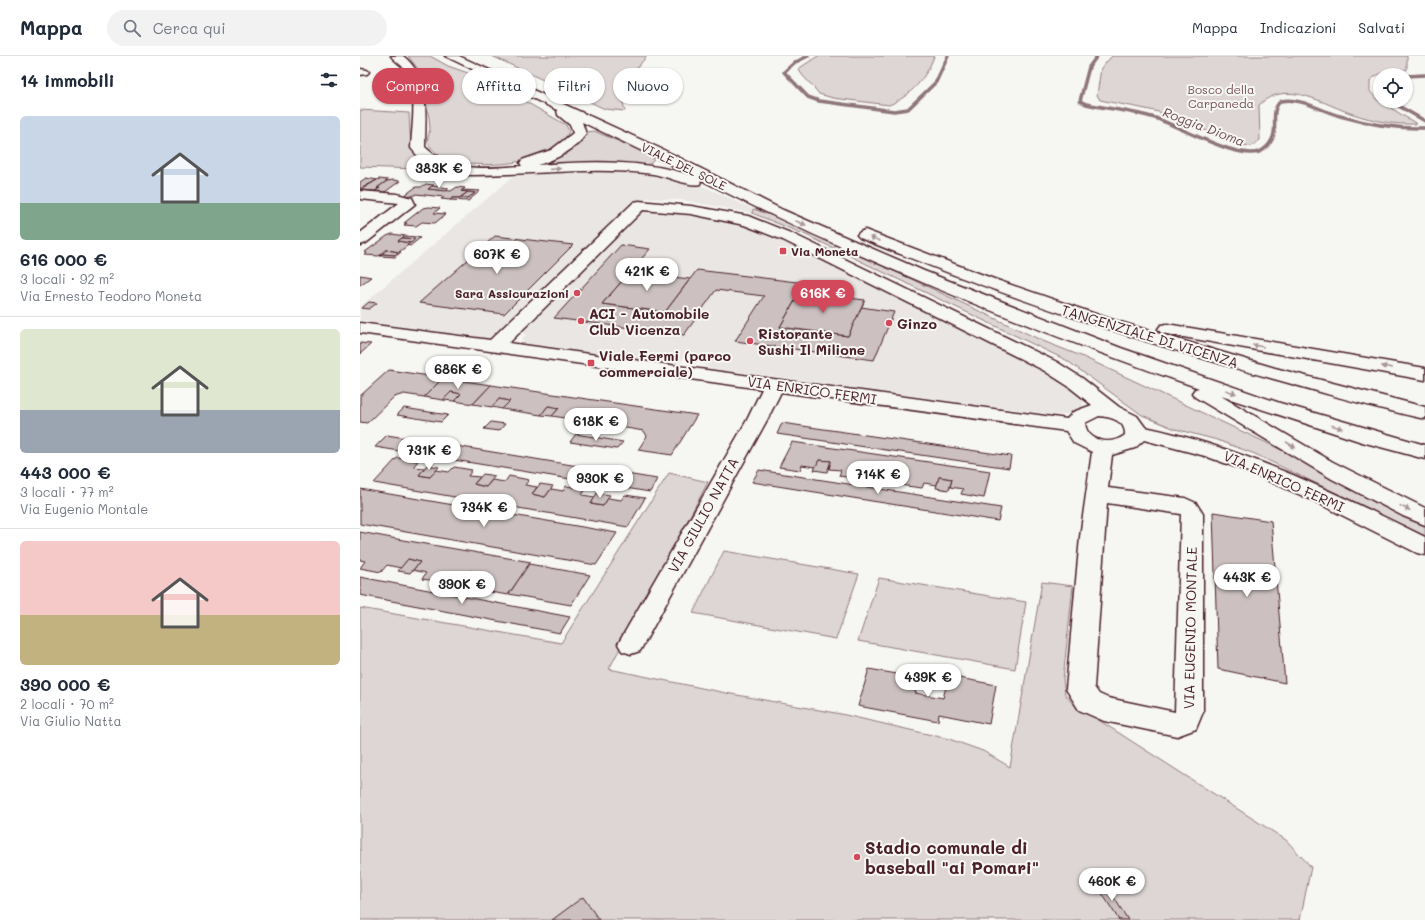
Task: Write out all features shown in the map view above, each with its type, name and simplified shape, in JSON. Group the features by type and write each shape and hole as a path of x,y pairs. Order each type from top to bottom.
{"main road":[{"path":"396,56 411,69 416,84 418,104 418,148 428,158 446,167 474,171 528,170 584,166 650,171 679,175 778,213"},
{"name":"VIALE DEL SOLE","path":"450,56 544,99"},
{"name":"VIALE DEL SOLE","path":"468,56 495,68"},
{"name":"VIALE DEL SOLE","path":"536,86 781,200 832,221"},
{"path":"474,171 530,163 555,153 571,144 580,134 576,123 551,104"},
{"name":"VIALE DEL SOLE","path":"554,104 665,156 778,213 918,274"},
{"path":"360,195 397,198 407,201 408,204 360,240"},
{"path":"495,346 639,205 691,210 748,221 788,237 1050,366 1111,411"},
{"path":"853,230 911,253 1131,322 1188,334 1425,374"},
{"name":"TANGENZIALE DI VICENZA","path":"911,253 995,286 1139,334 1393,406"},
{"path":"918,274 1114,352 1197,390 1258,424 1312,459 1425,517"},
{"name":"TANGENZIALE DI VICENZA","path":"918,274 1108,335 1246,373 1425,413"},
{"name":"VIA ENRICO FERMI","path":"360,328 774,385 1080,420"},
{"path":"1114,352 1369,437 1425,452"},
{"name":"VIA GIULIO NATTA","path":"631,644 757,420 774,385"},
{"path":"1080,420 1097,410 1111,411 1120,414 1132,422 1136,432 1135,438 1122,446 1103,447 1086,442 1076,432 1080,420 1086,404 1084,390"},
{"name":"VIA ENRICO FERMI","path":"1136,432 1167,437 1219,453 1288,480 1425,547"},
{"name":"VIA EUGENIO MONTALE","path":"1097,494 1185,506 1192,514 1189,712 1186,721 1177,724 1104,709 1090,702 1080,689 1097,494 1103,447"}],"shaded area":[{"path":"598,171 650,175 685,181 707,188 753,209 752,213 682,200 647,198 641,204 740,218 1067,374 1084,395 1083,406 1072,413 1059,415 1039,413 709,368 705,365 708,360 685,355 681,362 674,364 525,343 521,340 526,334 503,330 498,336 491,339 360,320 360,307 515,175"}],"green space":[{"path":"408,56 430,56 454,68 417,68"},
{"path":"492,56 647,56 637,68 613,68 613,104 623,104 625,111 605,109 594,104 605,104 605,68 544,68 544,80 536,77 536,68 518,68"},
{"path":"818,56 934,56 922,79 911,92 889,105 833,98 819,94 798,69"},
{"name":"Bosco della Carpaneda","path":"1112,56 1407,56 1407,68 1373,68 1373,79 1370,81 1370,91 1373,95 1373,108 1391,108 1417,124 1377,121 1353,114 1306,96 1281,94 1270,97 1259,105 1260,140 1252,146 1242,145 1233,143 1181,119 1151,110 1100,100 1097,95 1101,68"},
{"path":"454,68 462,71 462,104 530,104 566,125 569,131 562,143 549,152 533,158 514,162 475,164 458,162 442,157 435,152 427,142 430,129 426,104 454,104"},
{"path":"360,110 409,113 411,143 414,150 424,161 432,166 444,170 360,167"},
{"path":"594,131 649,154 654,160 650,164 644,165 619,163 559,165 551,163 580,145 587,132"},
{"path":"753,209 790,222 1043,341 1081,356 1425,517 1425,536 1255,454 1217,440 1175,429 1142,415 1066,360 806,235 752,213"},
{"path":"669,473 708,482 609,669 726,693 841,714 949,739 983,751 1010,767 1042,582 1073,586 1063,679 1065,694 1072,703 1286,840 1311,867 1300,920 360,920 360,608 561,643"},
{"path":"724,551 859,574 836,639 693,613"},
{"path":"879,578 1026,602 1015,669 858,641"}],"building":[{"path":"366,178 377,180 360,189 360,182"},
{"path":"379,179 388,180 375,191 360,190"},
{"path":"387,181 400,181 385,192 375,191"},
{"path":"426,184 434,185 428,189 451,191 457,187 465,188 461,191 468,192 459,198 453,198 450,200 441,199 444,197 416,194 413,196 405,195 416,187 421,187"},
{"path":"432,186 449,188 446,191 428,189"},
{"path":"461,191 480,191 468,201 450,200 453,198 468,198 475,193"},
{"path":"468,192 475,193 468,198 461,197"},
{"path":"423,208 440,208 434,213 446,214 435,223 422,222 416,226 404,225 407,223 404,223"},
{"path":"392,234 405,236 398,241 411,243 399,252 386,250 379,256 365,255 367,253 365,252"},
{"path":"405,236 420,238 410,246 407,245 415,239 402,238"},
{"path":"495,236 573,245 504,314 419,303"},
{"path":"402,238 415,239 411,243 398,241"},
{"path":"621,245 650,249 602,304 665,312 697,270 805,283 780,327 848,336 861,307 894,312 874,360 735,341 764,296 716,290 684,335 554,318"},
{"path":"386,250 399,252 395,255 382,254"},
{"path":"398,252 401,252 395,257 380,256 382,254 395,255"},
{"path":"630,272 690,279 665,312 602,304"},
{"path":"360,275 371,277 360,285"},
{"path":"800,292 865,300 848,336 780,327"},
{"path":"369,302 377,303 369,309 362,308"},
{"path":"360,343 371,344 360,354"},
{"path":"389,370 443,378 424,397 404,394 394,397 367,423 360,422 360,396"},
{"path":"443,378 491,385 473,404 454,401 461,394 451,392 443,400 424,397"},
{"path":"491,385 697,415 672,455 638,450 647,436 644,431 602,424 609,415 598,413 591,422 552,416 559,408 548,406 541,415 502,409 510,401 499,399 492,407 473,404"},
{"path":"451,392 461,394 454,401 443,400"},
{"path":"499,399 510,401 502,409 492,407"},
{"path":"548,406 559,408 552,416 541,415"},
{"path":"404,408 448,415 441,422 397,415"},
{"path":"598,413 609,415 602,424 591,422"},
{"path":"491,422 505,424 499,431 484,429"},
{"path":"782,423 1011,456 1009,468 777,434"},
{"path":"576,434 623,442 617,449 570,442"},
{"path":"387,435 657,479 650,492 375,447"},
{"path":"792,442 990,471 984,498 961,494 963,489 950,487 952,479 939,477 937,485 924,483 922,488 899,485 901,480 888,478 891,470 878,468 875,476 862,474 860,479 839,476 841,470 829,469 831,461 819,460 816,467 802,465 800,470 779,467"},
{"path":"397,458 418,461 413,467 425,468 419,475 430,477 436,470 449,472 454,467 472,470 468,476 480,477 474,484 486,487 492,480 505,482 509,476 529,480 525,485 537,487 532,494 545,497 551,489 563,491 566,486 586,489 582,495 595,497 591,504 603,506 608,498 621,500 625,495 645,498 628,527 374,483"},
{"path":"819,460 831,461 827,472 814,470"},
{"path":"427,465 439,467 430,477 419,475"},
{"path":"878,468 891,470 887,481 874,478"},
{"path":"759,470 1001,508 998,521 752,482"},
{"path":"483,474 495,476 486,487 474,484"},
{"path":"939,477 952,479 949,490 936,488"},
{"path":"540,484 553,486 545,497 532,494"},
{"path":"360,489 617,533 596,565 360,524"},
{"path":"597,493 610,495 603,506 591,504"},
{"path":"1213,512 1271,521 1285,683 1218,669"},
{"path":"360,532 531,562 508,595 484,591 489,585 476,582 483,573 470,571 463,579 449,576 444,582 422,579 426,573 413,570 420,562 408,559 401,568 387,565 381,572 360,568 365,561 360,560"},
{"path":"408,559 420,562 410,573 398,571"},
{"path":"529,564 590,575 571,605 509,594"},
{"path":"470,571 483,573 474,585 460,583"},
{"path":"360,577 570,617 560,633 360,595"},
{"path":"869,669 919,678 915,693 943,698 949,676 996,685 989,724 939,714 938,721 858,706"},
{"path":"1105,883 1128,920 1119,920 1098,887"},
{"path":"583,897 599,920 552,920"}],"waterway":[{"name":"Roggia Dioma","path":"808,56 794,63 784,72 808,97 819,101 894,111 908,109 936,82 948,56"},
{"name":"Roggia Dioma","path":"1097,56 1089,67 1080,101 1086,104 1155,118 1210,142 1241,152 1254,153 1263,150 1269,144 1273,137 1275,111 1277,106 1281,101 1288,100 1311,105 1333,114 1372,124 1403,128 1425,128"},
{"name":"Roggia Dioma","path":"1413,76 1425,75"},
{"name":"Roggia Dioma","path":"1402,108 1425,121"}],"place":[{"name":"Via Moneta","path":"783,251"},
{"name":"Sara Assicurazioni","path":"577,293"},
{"name":"ACI - Automobile Club Vicenza","path":"581,321"},
{"name":"Ginzo","path":"889,323"},
{"name":"Ristorante Sushi Il Milione","path":"750,341"},
{"name":"Viale Fermi (parco commerciale)","path":"591,363"},
{"name":"Stadio comunale di baseball \"ai Pomari\"","path":"857,857"}]}
